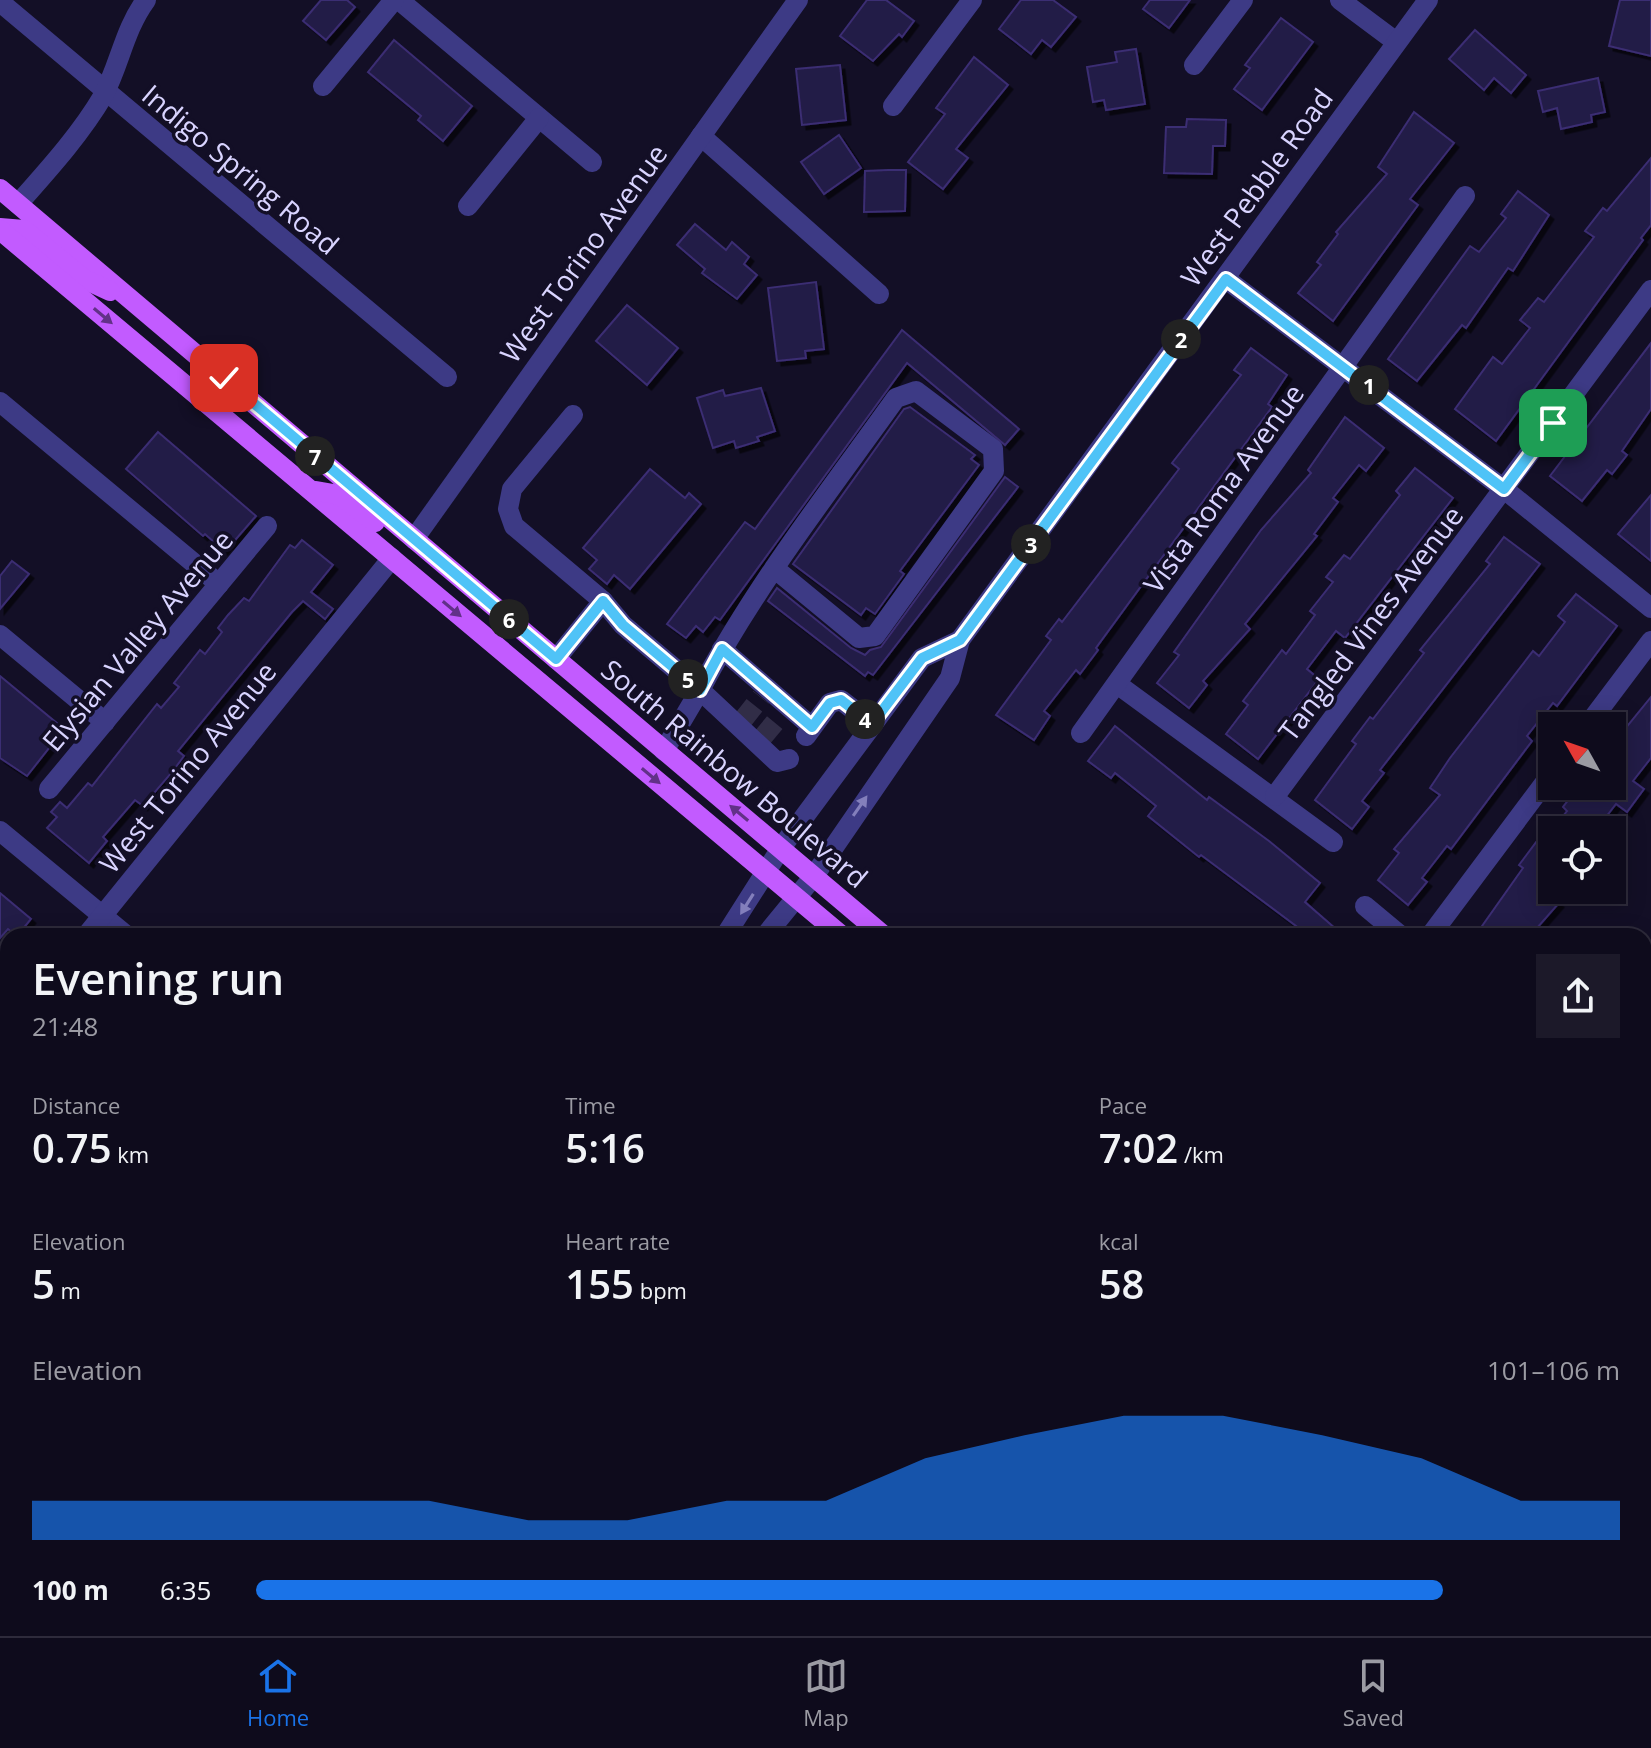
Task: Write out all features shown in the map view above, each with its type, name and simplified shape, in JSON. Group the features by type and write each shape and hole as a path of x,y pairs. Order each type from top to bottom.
{"main road":[{"name":"South Rainbow Boulevard","path":"0,189 9,204 135,303 875,928"},
{"name":"South Rainbow Boulevard","path":"0,229 833,928"},
{"path":"0,229 24,230 84,279 135,303"},
{"path":"312,491 339,495 381,527 414,539"},
{"path":"392,558 442,580 504,630 549,653"}],"street":[{"path":"9,204 90,116 105,92 130,21 146,0"},
{"path":"323,86 397,0 592,162"},
{"name":"West Torino Avenue","path":"414,539 798,0"},
{"path":"893,106 972,0"},
{"path":"1194,65 1243,0"},
{"path":"1340,0 1395,41"},
{"name":"West Pebble Road","path":"772,928 814,876 950,678 960,640 1226,279 1395,41 1428,0"},
{"name":"Indigo Spring Road","path":"0,2 447,377"},
{"path":"468,206 539,118"},
{"path":"701,136 879,294"},
{"name":"Vista Roma Avenue","path":"1081,733 1465,196"},
{"path":"1226,279 1504,489 1651,608"},
{"name":"Tangled Vines Avenue","path":"1275,796 1651,290"},
{"path":"664,751 722,649 774,568 896,398 916,391 993,449 994,471 875,636 859,638 774,568"},
{"path":"0,402 219,584"},
{"path":"573,415 512,489 508,509 514,526 603,601 623,625 740,723 777,762 789,759"},
{"name":"Elysian Valley Avenue","path":"49,789 267,526"},
{"name":"West Torino Avenue","path":"92,928 392,558"},
{"path":"549,653 603,601"},
{"path":"0,635 105,722"},
{"name":"West Pebble Road","path":"730,928 781,848 922,658 960,640"},
{"path":"1598,712 1651,641"},
{"path":"722,649 764,692 809,731 830,703 841,700 872,724"},
{"path":"1117,684 1275,796 1333,842"},
{"path":"1436,928 1538,792"},
{"path":"0,831 117,928"},
{"path":"1365,906 1391,928"}],"building":[{"path":"321,0 347,0 355,7 326,40 303,21"},
{"path":"867,0 886,0 914,21 902,37 899,34 873,61 840,36"},
{"path":"1021,0 1053,0 1076,17 1051,47 1042,40 1031,54 999,29"},
{"path":"1150,0 1190,0 1169,28 1143,9"},
{"path":"1620,0 1651,0 1651,56 1609,46"},
{"path":"1281,18 1313,42 1262,110 1234,89 1250,68 1245,65"},
{"path":"1475,30 1526,75 1511,93 1494,78 1484,90 1449,59"},
{"path":"394,40 472,106 443,141 418,120 421,116 368,72"},
{"path":"1136,49 1145,104 1106,110 1104,100 1093,102 1087,67 1117,62 1115,52"},
{"path":"974,57 1008,85 956,149 968,158 943,189 908,162 945,114 936,108"},
{"path":"840,65 846,120 802,125 796,69"},
{"path":"1598,78 1605,112 1591,115 1592,122 1561,129 1557,108 1543,112 1538,91"},
{"path":"1414,112 1454,143 1410,199 1418,205 1333,321 1298,293 1321,265 1317,262 1338,234 1336,232 1387,174 1378,167"},
{"path":"1187,119 1226,120 1225,146 1213,146 1212,174 1164,173 1166,127 1186,127"},
{"path":"839,135 861,168 824,194 801,162"},
{"path":"1651,158 1651,225 1641,238 1643,240 1496,441 1455,409 1493,357 1502,364 1530,328 1520,320 1538,298 1544,302 1594,237 1585,231 1603,208 1607,211"},
{"path":"906,170 905,211 864,212 865,171"},
{"path":"1518,191 1549,215 1513,271 1508,268 1466,328 1462,325 1417,381 1388,359 1470,246 1479,252 1506,218 1501,214"},
{"path":"695,224 726,250 732,242 749,257 744,264 757,275 737,299 702,273 705,269 677,245"},
{"path":"816,282 824,349 805,351 806,358 777,361 768,288"},
{"path":"627,305 678,348 647,385 596,341"},
{"path":"902,330 1019,429 1005,445 907,363 720,620 715,617 703,632 696,626 686,638 667,624 745,522 755,529"},
{"path":"1651,343 1651,409 1622,451 1627,455 1612,474 1607,470 1582,501 1550,476"},
{"path":"1251,348 1287,375 1268,404 1272,407 1080,674 1076,670 1044,711 1050,716 1034,740 996,715 1051,640 1046,636 1059,619 1062,622 1179,469 1172,463 1241,375 1234,370"},
{"path":"761,388 775,431 757,437 759,441 736,448 734,441 713,448 697,398 723,390 725,396"},
{"path":"910,407 975,455 971,459 979,465 900,571 904,574 875,614 866,608 861,615 793,564 904,409"},
{"path":"1345,417 1384,448 1366,471 1359,465 1333,498 1338,502 1314,534 1317,536 1245,624 1250,629 1203,681 1207,685 1189,708 1157,683 1179,655 1174,652 1261,530 1311,473 1308,470"},
{"path":"158,432 256,516 230,546 228,544 223,550 205,534 203,536 126,469"},
{"path":"1415,468 1453,498 1345,638 1336,631 1307,669 1319,679 1258,759 1226,734 1248,705 1243,701 1282,650 1286,654 1315,615 1310,611 1333,582 1326,577 1344,555 1350,559 1400,495 1396,491"},
{"path":"650,469 685,498 689,493 701,504 630,589 614,575 607,584 589,569 597,560 583,548"},
{"path":"1005,477 1018,487 873,675 868,672 865,676 768,601 777,588 851,648 865,655 881,647"},
{"path":"1651,495 1651,561 1618,534"},
{"path":"1504,537 1540,564 1380,770 1384,773 1362,801 1369,807 1352,829 1315,800 1356,744 1352,741 1370,717 1373,719 1424,653 1420,650 1490,564 1486,561"},
{"path":"302,540 333,565 311,592 333,609 325,619 303,601 292,612 178,751 184,756 173,771 143,806 135,800 103,837 107,841 89,863 47,828 57,817 51,812 60,802 67,808 88,783 92,786 157,704 161,708 179,687 174,683 200,650 205,654 222,632 218,628 228,615 244,598 249,601 290,545 295,548"},
{"path":"12,561 29,574 0,609 0,576"},
{"path":"1576,594 1617,626 1557,706 1553,703 1546,712 1538,712 1538,722 1527,736 1532,741 1451,849 1447,846 1422,878 1427,882 1408,905 1378,880 1399,853 1394,849 1440,795 1430,788 1450,758 1533,651 1539,656 1565,622 1558,616"},
{"path":"0,676 64,729 27,776 0,758"},
{"path":"1651,697 1651,758 1633,781 1644,789 1627,812 1616,804 1607,816 1563,816 1567,811 1563,807 1568,800 1626,800 1626,728"},
{"path":"1115,726 1207,800 1209,797 1269,841 1320,883 1305,902 1335,928 1299,928 1201,855 1199,857 1148,816 1156,806 1115,773 1111,778 1088,761"},
{"path":"1537,841 1538,904 1558,904 1537,928 1481,928 1523,868 1519,865"},
{"path":"0,893 31,919 24,928 0,928"}],"tunnel":[{"path":"742,721 761,697"},
{"path":"762,738 781,715"}],"route":[{"path":"224,378 556,659 603,601 623,625 700,690 722,649 812,727 830,703 841,700 872,724 922,658 960,640 1226,279 1504,489 1553,423"}]}
